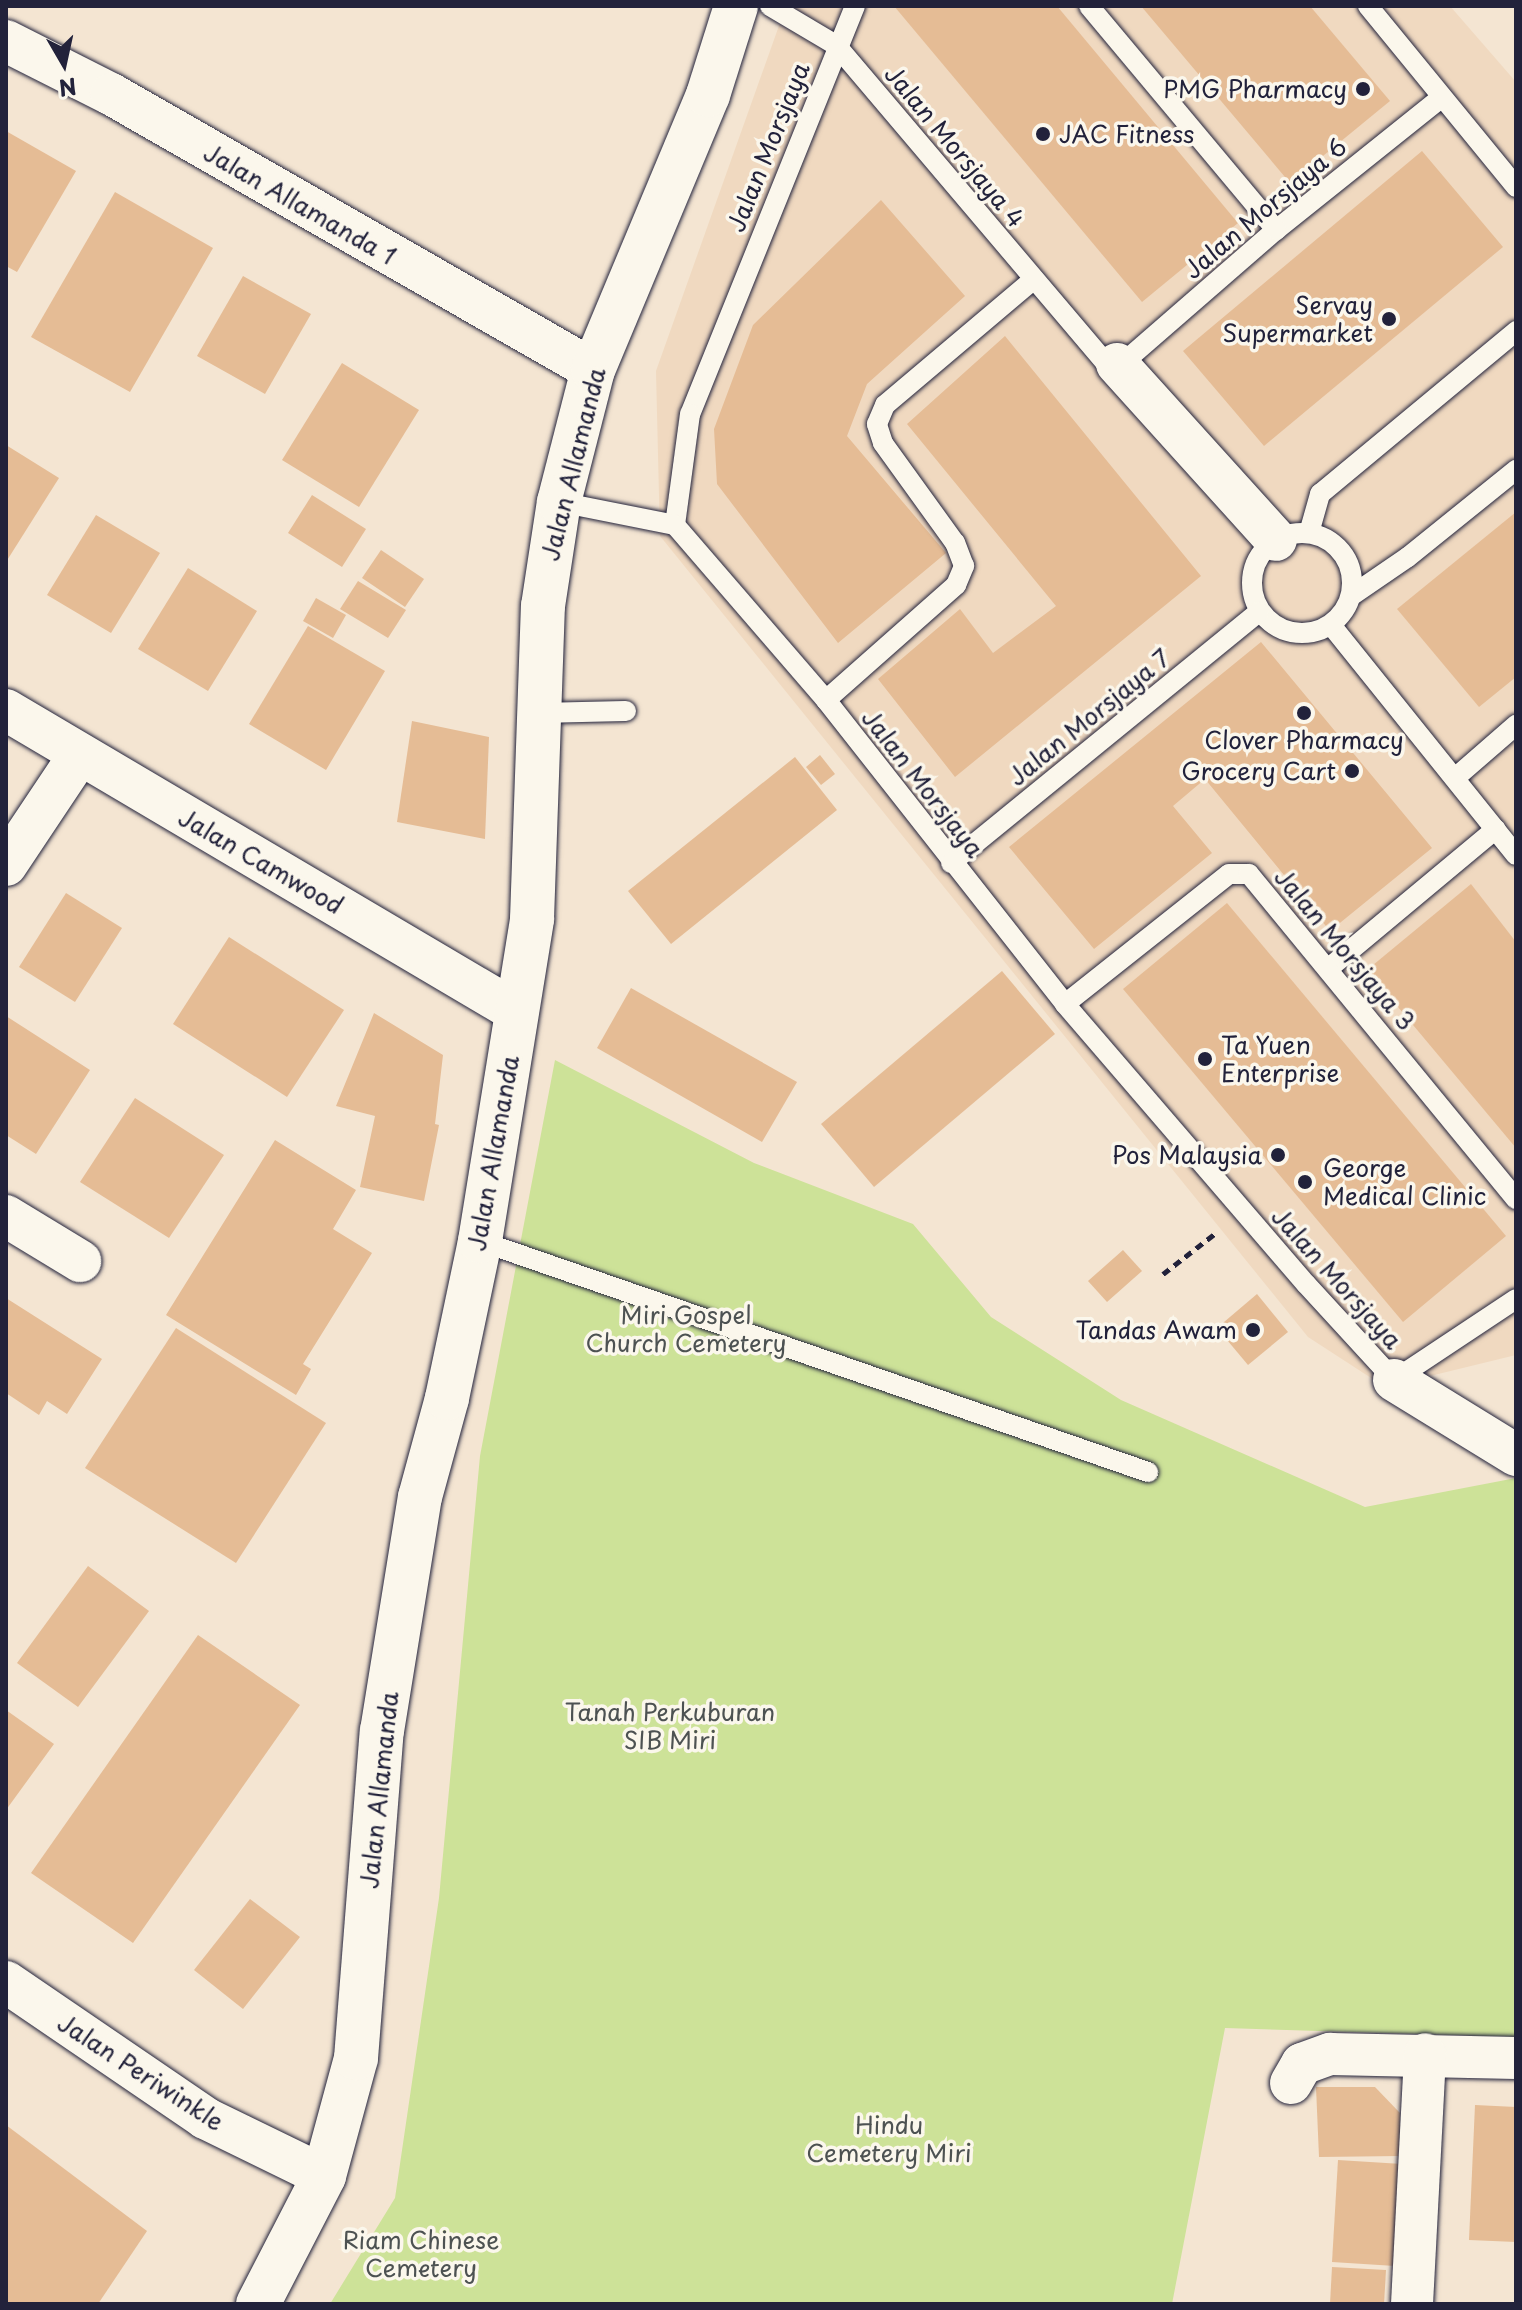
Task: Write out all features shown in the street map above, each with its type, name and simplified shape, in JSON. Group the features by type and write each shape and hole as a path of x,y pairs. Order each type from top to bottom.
{"street":[{"name":"Jalan Allamanda","path":"258,2304 324,2176 356,2058 382,1731 420,1497 447,1398 480,1241 532,919 543,606 559,502 593,370 708,95 736,6"},
{"name":"Jalan Allamanda 1","path":"6,41 111,94 593,370"},
{"path":"1120,363 1292,537"},
{"name":"Jalan Camwood","path":"6,710 517,1012"},
{"path":"6,865 80,754"},
{"path":"6,1216 80,1261"},
{"path":"1394,1380 1516,1455"},
{"name":"Jalan Periwinkle","path":"6,1982 205,2118 324,2176"},
{"path":"1291,2083 1302,2064 1330,2054 1516,2058"},
{"path":"1412,2304 1425,2054"}],"lane":[{"name":"Jalan Morsjaya 4","path":"770,6 836,45 1105,362 1120,363"},
{"name":"Jalan Morsjaya","path":"855,6 836,45 690,414 675,525 826,700 951,863 1065,1004 1243,1212 1394,1380 1516,1299"},
{"path":"1089,6 1276,230"},
{"path":"1368,6 1516,187"},
{"name":"Jalan Morsjaya 6","path":"1120,363 1276,230 1441,98"},
{"path":"826,700 956,585 964,566 955,543 883,443 877,424 885,405 1034,279"},
{"path":"1292,537 1320,494 1516,331"},
{"path":"1351,596 1408,557 1516,470"},
{"path":"559,502 675,525"},
{"path":"1292,537 1325,539 1344,556 1353,580 1351,596 1344,612 1331,625 1301,634 1285,631 1259,612 1252,596 1254,565 1262,551 1292,537"},
{"name":"Jalan Morsjaya 7","path":"951,863 1259,612"},
{"path":"1331,625 1516,855"},
{"path":"538,713 626,711"},
{"path":"1455,778 1516,725"},
{"path":"1329,968 1496,829"},
{"name":"Jalan Morsjaya 3","path":"1065,1004 1229,874 1249,874 1516,1199"},
{"path":"480,1241 1148,1472"}],"path":[{"path":"1163,1274 1243,1212"}],"shaded area":[{"path":"786,6 1450,6 1516,82 1516,1355 1385,1387 1308,1337 660,536 656,371"}],"green space":[{"path":"555,1060 754,1163 913,1224 991,1317 1121,1400 1365,1507 1516,1478 1516,2037 1225,2028 1172,2304 330,2304 395,2198 439,1898 480,1456"}],"building":[{"path":"894,6 1057,6 1238,223 1142,302"},
{"path":"1141,6 1310,6 1390,101 1290,183"},
{"path":"6,131 76,171 17,272 6,266"},
{"path":"1422,151 1503,247 1264,446 1183,351"},
{"path":"115,192 213,248 130,392 31,337"},
{"path":"881,200 965,296 867,384 847,436 946,553 838,643 717,484 714,429 753,325"},
{"path":"243,276 311,314 265,394 197,356"},
{"path":"1005,336 1201,576 955,777 878,679 960,609 993,653 1056,606 907,424"},
{"path":"342,363 419,410 359,507 282,460"},
{"path":"6,445 59,478 6,562"},
{"path":"312,495 366,529 342,567 288,533"},
{"path":"1516,512 1516,677 1479,707 1397,609"},
{"path":"96,515 160,553 111,633 47,595"},
{"path":"381,550 424,579 405,607 362,578"},
{"path":"188,568 257,611 208,691 138,649"},
{"path":"358,581 406,610 388,638 340,609"},
{"path":"316,598 346,615 333,638 303,621"},
{"path":"308,626 385,671 326,770 249,724"},
{"path":"1261,642 1432,848 1330,931 1205,779 1173,806 1212,853 1094,949 1009,847"},
{"path":"412,721 489,737 485,839 397,822"},
{"path":"820,755 835,774 821,785 806,767"},
{"path":"795,757 837,810 671,944 628,891"},
{"path":"1471,884 1516,942 1516,1148 1367,970"},
{"path":"66,893 122,928 75,1002 19,967"},
{"path":"1227,903 1506,1236 1403,1322 1123,989"},
{"path":"229,937 344,1010 287,1097 173,1024"},
{"path":"1002,971 1055,1034 874,1187 821,1124"},
{"path":"631,988 797,1082 762,1142 597,1048"},
{"path":"374,1013 443,1055 435,1124 439,1125 424,1201 360,1187 375,1116 336,1106"},
{"path":"6,1016 90,1070 36,1154 6,1135"},
{"path":"135,1098 224,1155 169,1238 80,1182"},
{"path":"275,1140 356,1190 333,1229 372,1253 303,1364 311,1369 296,1395 166,1315"},
{"path":"1123,1250 1142,1271 1107,1302 1088,1281"},
{"name":"Tandas Awam","path":"1257,1294 1288,1332 1248,1365 1217,1328"},
{"path":"6,1298 102,1359 67,1414 47,1401 39,1415 6,1393"},
{"path":"176,1328 326,1423 236,1563 85,1468"},
{"path":"88,1566 149,1611 78,1707 17,1663"},
{"path":"198,1635 300,1705 133,1943 31,1873"},
{"path":"6,1710 54,1744 6,1810"},
{"path":"250,1899 300,1937 243,2009 194,1970"},
{"path":"1316,2087 1375,2087 1400,2113 1401,2156 1319,2157"},
{"path":"1475,2105 1516,2107 1516,2242 1469,2240"},
{"path":"6,2125 147,2231 98,2304 6,2304"},
{"path":"1338,2160 1402,2164 1395,2266 1332,2262"},
{"path":"1332,2267 1386,2270 1384,2304 1330,2304"}],"place":[{"name":"PMG Pharmacy","path":"1363,89"},
{"name":"JAC Fitness","path":"1043,134"},
{"name":"Servay Supermarket","path":"1389,319"},
{"name":"Clover Pharmacy","path":"1304,713"},
{"name":"Grocery Cart","path":"1352,771"},
{"name":"Ta Yuen Enterprise","path":"1205,1059"},
{"name":"Pos Malaysia","path":"1278,1155"},
{"name":"George Medical Clinic","path":"1305,1182"},
{"name":"Tandas Awam","path":"1253,1330"}],"park label":[{"name":"Miri Gospel Church Cemetery","path":"686,1329"},
{"name":"Tanah Perkuburan SIB Miri","path":"670,1726"},
{"name":"Hindu Cemetery Miri","path":"889,2139"},
{"name":"Riam Chinese Cemetery","path":"421,2254"}]}
